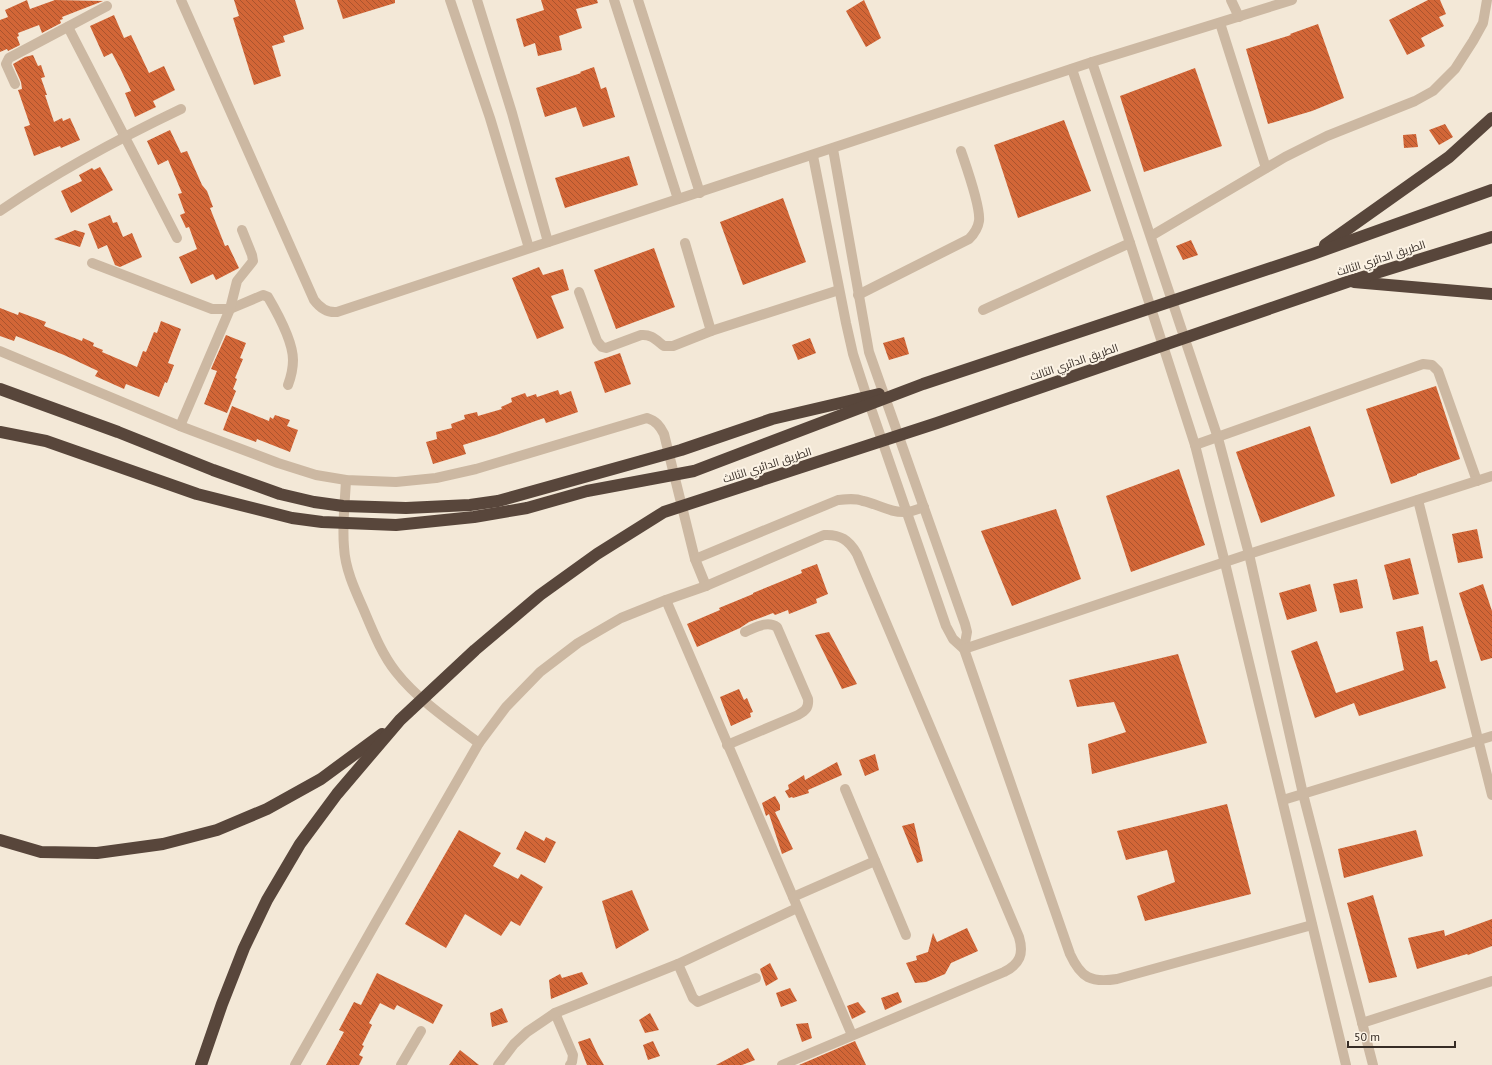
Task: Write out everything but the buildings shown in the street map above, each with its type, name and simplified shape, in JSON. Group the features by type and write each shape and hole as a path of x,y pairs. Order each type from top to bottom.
{"highway":[{"path":"1313,254 1449,157 1492,118"},
{"name":"الطريق الدائري الثالث","path":"0,432 46,441 197,494 292,518 396,525 474,517 527,508 587,491 694,471 924,384 1313,254 1492,190"},
{"name":"الطريق الدائري الثالث","path":"400,720 475,650 540,595 597,554 664,512 944,420 1347,282 1492,237"},
{"path":"1347,282 1492,294"},
{"path":"0,389 280,494 314,502 343,506 406,508 470,505 498,501 681,450 772,419 924,384"},
{"path":"0,840 41,852 97,853 163,844 217,830 267,808 321,779 400,720"},
{"path":"201,1065 241,955 267,900 300,844 337,794 400,720"}],"street":[{"path":"181,0 314,300 324,310 331,312 338,312 678,199 814,156 1092,62 1289,1"},
{"path":"450,0 490,118 529,248"},
{"path":"477,0 512,112 548,242"},
{"path":"614,0 678,199"},
{"path":"638,0 700,193"},
{"path":"1231,0 1239,17"},
{"path":"1151,236 1285,157 1321,139 1415,101 1433,91 1455,69 1473,41 1483,23 1487,0"},
{"path":"15,84 6,64 9,58 107,6"},
{"path":"1220,23 1266,168"},
{"path":"68,27 177,238"},
{"path":"1092,62 1218,438 1249,554 1304,794 1373,1065"},
{"path":"1072,69 1195,445 1283,800 1346,1065"},
{"path":"0,211 49,178 125,136 181,109"},
{"path":"833,149 869,352 966,624 964,649 1070,954 1077,968 1088,977 1102,982 1117,980 1312,925"},
{"path":"858,295 969,239 976,231 980,220 979,209 961,151"},
{"path":"814,156 839,290 854,354 866,394 908,512 946,626 953,639 964,649"},
{"path":"180,426 230,309 237,281 253,261 242,230"},
{"path":"685,243 711,331"},
{"path":"982,310 1130,243"},
{"path":"92,263 206,308 218,310 230,309 263,295 268,297 292,348 292,366 288,385"},
{"path":"579,292 597,341 602,347 610,348 646,334 668,347 711,331 839,290"},
{"path":"0,351 180,426 278,463 316,475 346,480 396,482 436,478 476,469 647,418 655,421 664,434 696,560 706,586"},
{"path":"1195,445 1423,364 1432,365 1438,371 1477,481"},
{"path":"964,649 1249,554 1492,476"},
{"path":"346,480 343,535 346,560 350,577 374,634 396,672 412,689 459,728 480,743"},
{"path":"696,560 838,500 862,500 890,510 908,512 924,507"},
{"path":"1418,500 1492,795"},
{"path":"295,1065 480,743 506,707 535,677 578,643 621,618 706,586 824,535 832,534 848,541 857,554 1019,937 1021,954 1018,962 1012,968 782,1065"},
{"path":"666,600 852,1035"},
{"path":"727,745 798,715 807,708 808,704 808,699 777,627 770,623 745,632"},
{"path":"1283,800 1492,736"},
{"path":"845,789 906,935"},
{"path":"792,897 875,861"},
{"path":"498,1065 514,1044 527,1032 555,1014 678,964 797,908"},
{"path":"678,964 693,998 698,1002 756,978"},
{"path":"1362,1023 1492,981"},
{"path":"555,1014 573,1056 570,1065"},
{"path":"406,1063 421,1030"}]}
